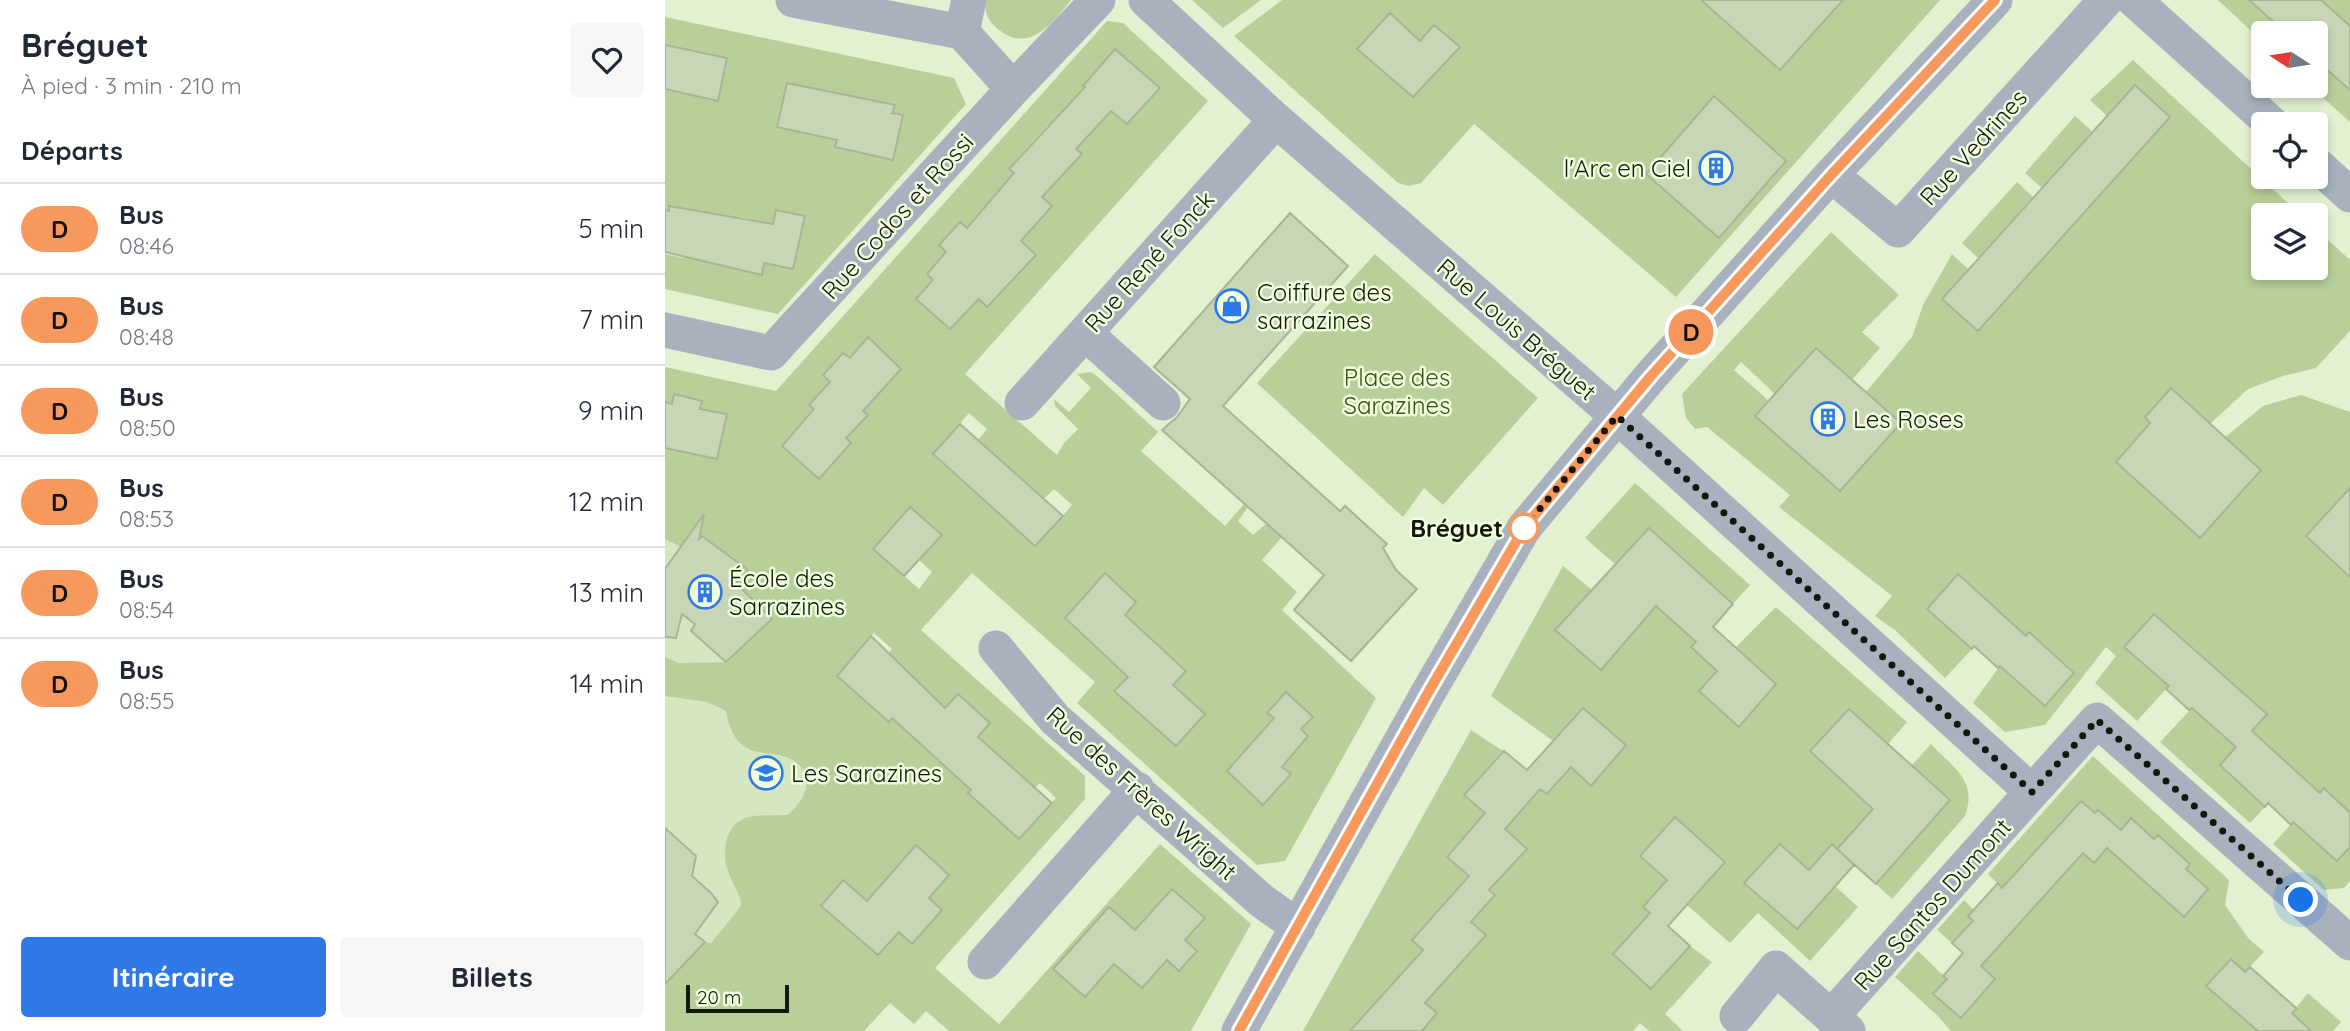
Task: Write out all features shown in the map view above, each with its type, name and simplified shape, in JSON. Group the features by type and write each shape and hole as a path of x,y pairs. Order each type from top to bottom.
{"street":[{"path":"793,0 965,16 1013,89"},
{"name":"Rue Codos et Rossi","path":"665,330 771,353 1098,0"},
{"name":"Rue Louis Bréguet","path":"1146,0 1276,120 1617,416 2032,792"},
{"path":"1239,1031 1429,691 1524,528 1617,416 1831,175 1995,0"},
{"name":"Rue Vedrines","path":"1831,175 1898,230 2106,0"},
{"path":"2134,0 2259,112"},
{"name":"Rue René Fonck","path":"1022,403 1276,120"},
{"path":"2328,175 2350,195"},
{"path":"1085,333 1163,403"},
{"name":"Rue des Frères Wright","path":"996,648 1055,719 1262,901 1298,927"},
{"path":"2032,792 2097,720 2347,935"},
{"path":"985,961 1137,789"},
{"name":"Rue Santos Dumont","path":"1737,1016 1776,968 1839,1024 2032,792"}],"shaded area":[{"name":"Les Sarazines","path":"665,498 822,533 784,700 880,786 665,1027"}],"green space":[{"path":"986,0 1071,0 1039,33 1020,39 1009,36 992,23 986,13"},
{"path":"1192,0 1261,0 1223,28"},
{"path":"1282,0 1940,0 1676,297 1474,124 1421,183 1409,186 1398,183 1234,36","holes":["1390,13 1420,41 1434,25 1460,47 1413,97 1357,49"]},
{"path":"2218,0 2249,0 2273,21 2251,21 2251,31"},
{"path":"2321,0 2350,0 2350,26"},
{"path":"665,17 954,78 966,104 778,314 665,289 665,254 684,258 695,211 670,206 669,211 665,210","holes":["873,101 895,105 892,113 903,115 893,160 836,147 837,140 778,127","776,210 805,216 793,268 764,263 762,275 729,267 740,217 773,224"]},
{"path":"1107,21 1123,23 1208,101 965,374 1057,455 1078,429 1055,406 1054,399 1069,412 1091,388 1077,374 1091,372 1098,377 1158,432 1141,451 1225,526 1244,504 1248,507 1238,521 1253,535 1267,523 1282,537 1262,560 1297,592 1282,610 1376,698 1285,861 1257,865 1077,703 1095,682 972,573 921,630 1085,776 1085,799 935,968 999,1024 1160,844 1251,924 1191,1031 949,1031 926,1011 914,1024 890,1003 864,1031 665,1031 665,961 680,967 705,942 711,943 741,906 725,860 729,833 734,825 749,817 788,815 800,801 807,786 804,771 789,758 757,752 742,745 732,732 726,711 707,702 665,696 665,657 679,663 726,662 772,619 736,583 748,569 693,530 681,547 665,539 665,443 691,454 717,459 727,415 700,409 701,401 674,394 672,404 665,402 665,367 776,391","holes":["1115,49 1159,88 1127,124 1111,111 1098,125 1071,102","1048,125 1082,154 1042,197 1052,207 1038,222 1006,194 1019,178 1009,168","984,208 950,329 933,280 946,252 939,245 960,222 967,228","868,338 901,368 884,388 860,409 867,416 846,438 851,443 819,479 782,446 814,409 809,405 830,382 823,375 850,358","969,413 987,429 978,440 1044,499 1054,489 1072,505 1036,546 933,455","910,507 942,535 919,560 932,572 919,589 874,549","1105,573 1136,602 1125,615 1186,670 1173,685 1205,714 1176,746 1128,677 1065,619","874,633 892,649 884,660 922,686 945,708 958,694 990,723 978,737 1030,793 1040,783 1056,798 1019,839 968,793 971,790 892,718 888,721 837,676","1286,693 1313,717 1301,729 1308,737 1282,767 1290,774 1263,804 1227,771 1274,718 1268,713","916,845 949,875 929,898 942,910 912,943 899,932 878,955 822,906 843,881 867,901","1172,889 1205,917 1185,940 1197,951 1179,971 1167,960 1114,964 1085,997 1053,969 1109,907 1135,930"]},
{"path":"2133,60 2251,169 2251,189 2273,189 2288,203 2251,203 2251,280 2328,280 2328,240 2350,260 2350,331 2316,368 2248,389 2210,424 2171,388 2145,417 2150,423 2116,462 2200,538 2261,470 2225,437 2263,406 2301,395 2350,412 2350,488 2306,536 2350,577 2350,813 2324,788 2320,792 2252,731 2267,714 2154,614 2125,647 2169,686 2137,721 2095,683 2116,656 2106,647 2045,725 2005,732 1973,703 2000,666 2044,706 2074,672 2029,632 2026,636 1958,575 1927,608 1972,649 1945,678 1896,631 1875,616 1892,596 1779,507 1790,495 1707,427 1695,429 1686,418 1682,394 1831,232 1899,295 1862,332 1880,348 1852,380 1816,348 1775,394 1741,362 1734,370 1769,401 1756,416 1840,491 1900,423 1866,392 1912,337 1923,305 1952,254 1968,269 1942,299 1978,331 2169,117 2107,116 2090,100"},
{"path":"2328,71 2350,90 2350,122 2323,98 2328,98"},
{"path":"2075,116 2092,131 2042,188 2025,173"},
{"path":"2017,182 2033,197 1978,258 1962,243"},
{"name":"Place des Sarazines","path":"1375,254 1538,398 1443,505 1424,488 1403,517 1257,383"},
{"path":"1635,483 1750,585 1733,604 1650,528 1615,564 1585,538"},
{"path":"1563,566 1592,590 1556,630 1600,670 1634,631 1637,588 1696,642 1691,648 1717,671 1699,692 1739,727 1776,684 1736,647 1776,607 1907,722 1888,744 1848,709 1810,752 1848,786 1891,788 1837,849 1831,844 1809,870 1779,844 1745,882 1796,929 1835,886 1858,907 1810,961 1758,913 1730,943 1687,905 1725,862 1674,817 1640,855 1667,880 1643,906 1650,913 1613,955 1651,989 1690,946 1712,962 1665,1014 1683,1031 1649,1031 1640,1023 1633,1031 1422,1031 1437,1013 1398,979 1367,1031 1303,1031 1471,730 1503,751 1464,794 1485,813 1447,856 1469,876 1413,940 1485,935 1471,922 1494,896 1489,890 1505,829 1540,789 1548,794 1571,767 1591,785 1626,745 1583,708 1553,741 1491,696"},
{"path":"2192,708 2236,747 2220,765 2265,807 2250,823 2160,742"},
{"path":"1931,744 1955,768 1966,784 1968,804 1965,816 1892,899 1876,884 1951,800 1912,765"},
{"path":"2093,756 2229,880 2225,905 2249,939 2264,952 2245,972 2231,959 2206,986 2258,1031 1951,1031 1895,977 1918,951 1947,979 1933,994 1961,1018 1995,979 1981,966 2023,865 2002,888 1988,874","holes":["2080,801 2095,813 2098,810 2121,830 2131,819 2154,839 2158,835 2186,869 2208,889 2184,916 2107,848 2094,863 2056,829"]},
{"path":"2293,822 2337,861 2350,847 2350,881 2344,888 2324,890 2273,844"},
{"path":"1964,900 1974,910 1973,921 1952,943 1937,930"},
{"path":"2308,993 2341,1022 2333,1031 2302,1031 2306,1026 2292,1013"}],"building":[{"path":"1701,0 1843,0 1780,70"},
{"path":"2249,0 2321,0 2350,26 2350,90 2328,71 2328,21 2273,21"},
{"path":"1390,13 1420,41 1434,25 1460,47 1413,97 1357,49"},
{"path":"665,45 727,58 718,101 665,89"},
{"path":"1115,49 1160,88 1127,124 1111,111 1076,149 1082,154 1042,197 1052,206 1021,241 1036,255 987,307 979,299 950,329 916,299 933,280 927,274 946,252 939,245 960,222 967,228 1014,173 1009,169 1085,87 1083,86"},
{"path":"787,83 895,105 892,113 903,115 893,160 835,147 837,140 777,127"},
{"path":"2135,85 2170,117 1978,331 1942,299"},
{"name":"l'Arc en Ciel","path":"1714,96 1786,161 1719,238 1646,174"},
{"path":"669,206 773,224 776,210 805,216 793,269 764,263 762,275 665,252 665,210 669,211"},
{"path":"1290,213 1348,266 1223,406 1340,511 1345,506 1387,544 1383,548 1396,570 1417,589 1351,661 1294,610 1324,575 1162,430 1177,417 1190,399 1154,367"},
{"path":"868,337 901,369 863,411 868,415 846,438 851,443 819,479 782,446 814,409 809,405 830,382 823,375 843,353 850,358"},
{"name":"Les Roses","path":"1816,348 1901,423 1840,491 1755,416"},
{"path":"2171,388 2261,470 2200,538 2116,462 2150,423 2145,417"},
{"path":"674,394 702,401 700,409 727,414 717,459 665,448 665,402 672,404"},
{"path":"960,424 1063,516 1035,546 933,454"},
{"path":"2350,488 2350,577 2306,536"},
{"path":"910,507 942,535 904,576 873,549"},
{"name":"École des Sarrazines","path":"704,514 699,539 702,536 748,570 736,583 772,619 726,662 691,631 695,624 682,614 676,638 665,637 665,569"},
{"path":"1649,528 1733,604 1713,627 1776,684 1739,727 1699,691 1717,671 1691,647 1696,642 1656,606 1601,670 1555,630"},
{"path":"1105,573 1136,602 1125,615 1186,671 1173,685 1205,714 1176,746 1114,691 1128,677 1065,618"},
{"path":"1958,574 2026,636 2029,632 2074,673 2045,706 2000,666 1998,668 1974,646 1972,649 1927,609"},
{"path":"2154,614 2267,714 2252,731 2320,793 2324,788 2350,813 2350,847 2337,861 2268,803 2265,807 2220,765 2236,747 2192,708 2189,710 2166,689 2169,686 2124,647"},
{"path":"871,636 945,708 958,694 990,723 978,737 1052,803 1019,839 968,793 971,790 892,718 889,722 837,676"},
{"path":"1286,692 1313,717 1301,729 1308,736 1282,767 1291,774 1263,805 1227,771 1274,718 1267,713"},
{"path":"1583,708 1626,745 1591,786 1571,767 1547,794 1540,789 1505,829 1527,849 1489,890 1495,895 1471,922 1486,935 1425,1003 1437,1013 1422,1031 1350,1031 1423,950 1412,940 1469,876 1447,857 1485,813 1464,795 1504,751 1527,770"},
{"path":"1849,709 1950,800 1876,884 1837,849 1873,809 1810,751"},
{"path":"2081,801 2095,813 2098,810 2121,830 2131,818 2154,839 2158,835 2190,864 2186,869 2208,889 2184,917 2107,848 2094,863 2083,853 1981,966 1995,979 1961,1018 1933,994 1947,979 1943,976 1963,953 1952,943 1973,921 1968,916 1998,883 2002,888"},
{"path":"1675,817 1725,862 1668,926 1690,946 1651,989 1613,954 1650,913 1643,907 1667,880 1640,856"},
{"path":"665,828 696,856 692,876 718,902 695,934 705,942 665,984"},
{"path":"1780,844 1809,870 1832,844 1854,865 1797,929 1744,883"},
{"path":"916,845 949,875 929,898 942,910 912,944 899,932 878,955 821,906 843,880 867,901"},
{"path":"1172,889 1205,918 1185,940 1197,951 1179,971 1167,960 1142,988 1114,964 1085,997 1053,969 1109,907 1135,930"},
{"path":"2231,959 2245,972 2250,967 2297,1009 2292,1013 2311,1031 2258,1031 2206,986"}],"bus line":[{"name":"D","path":"1239,1031 1429,691 1524,528 1651,376 1831,175 1995,0"}],"place":[{"name":"l'Arc en Ciel","path":"1716,168"},
{"name":"Coiffure des sarrazines","path":"1232,306"},
{"name":"Les Roses","path":"1828,419"},
{"name":"Bréguet","path":"1524,528"},
{"name":"École des Sarrazines","path":"705,592"},
{"name":"Les Sarazines","path":"766,773"}],"route":[{"path":"1524,528 1617,416 2032,792 2097,720 2301,900"}]}
